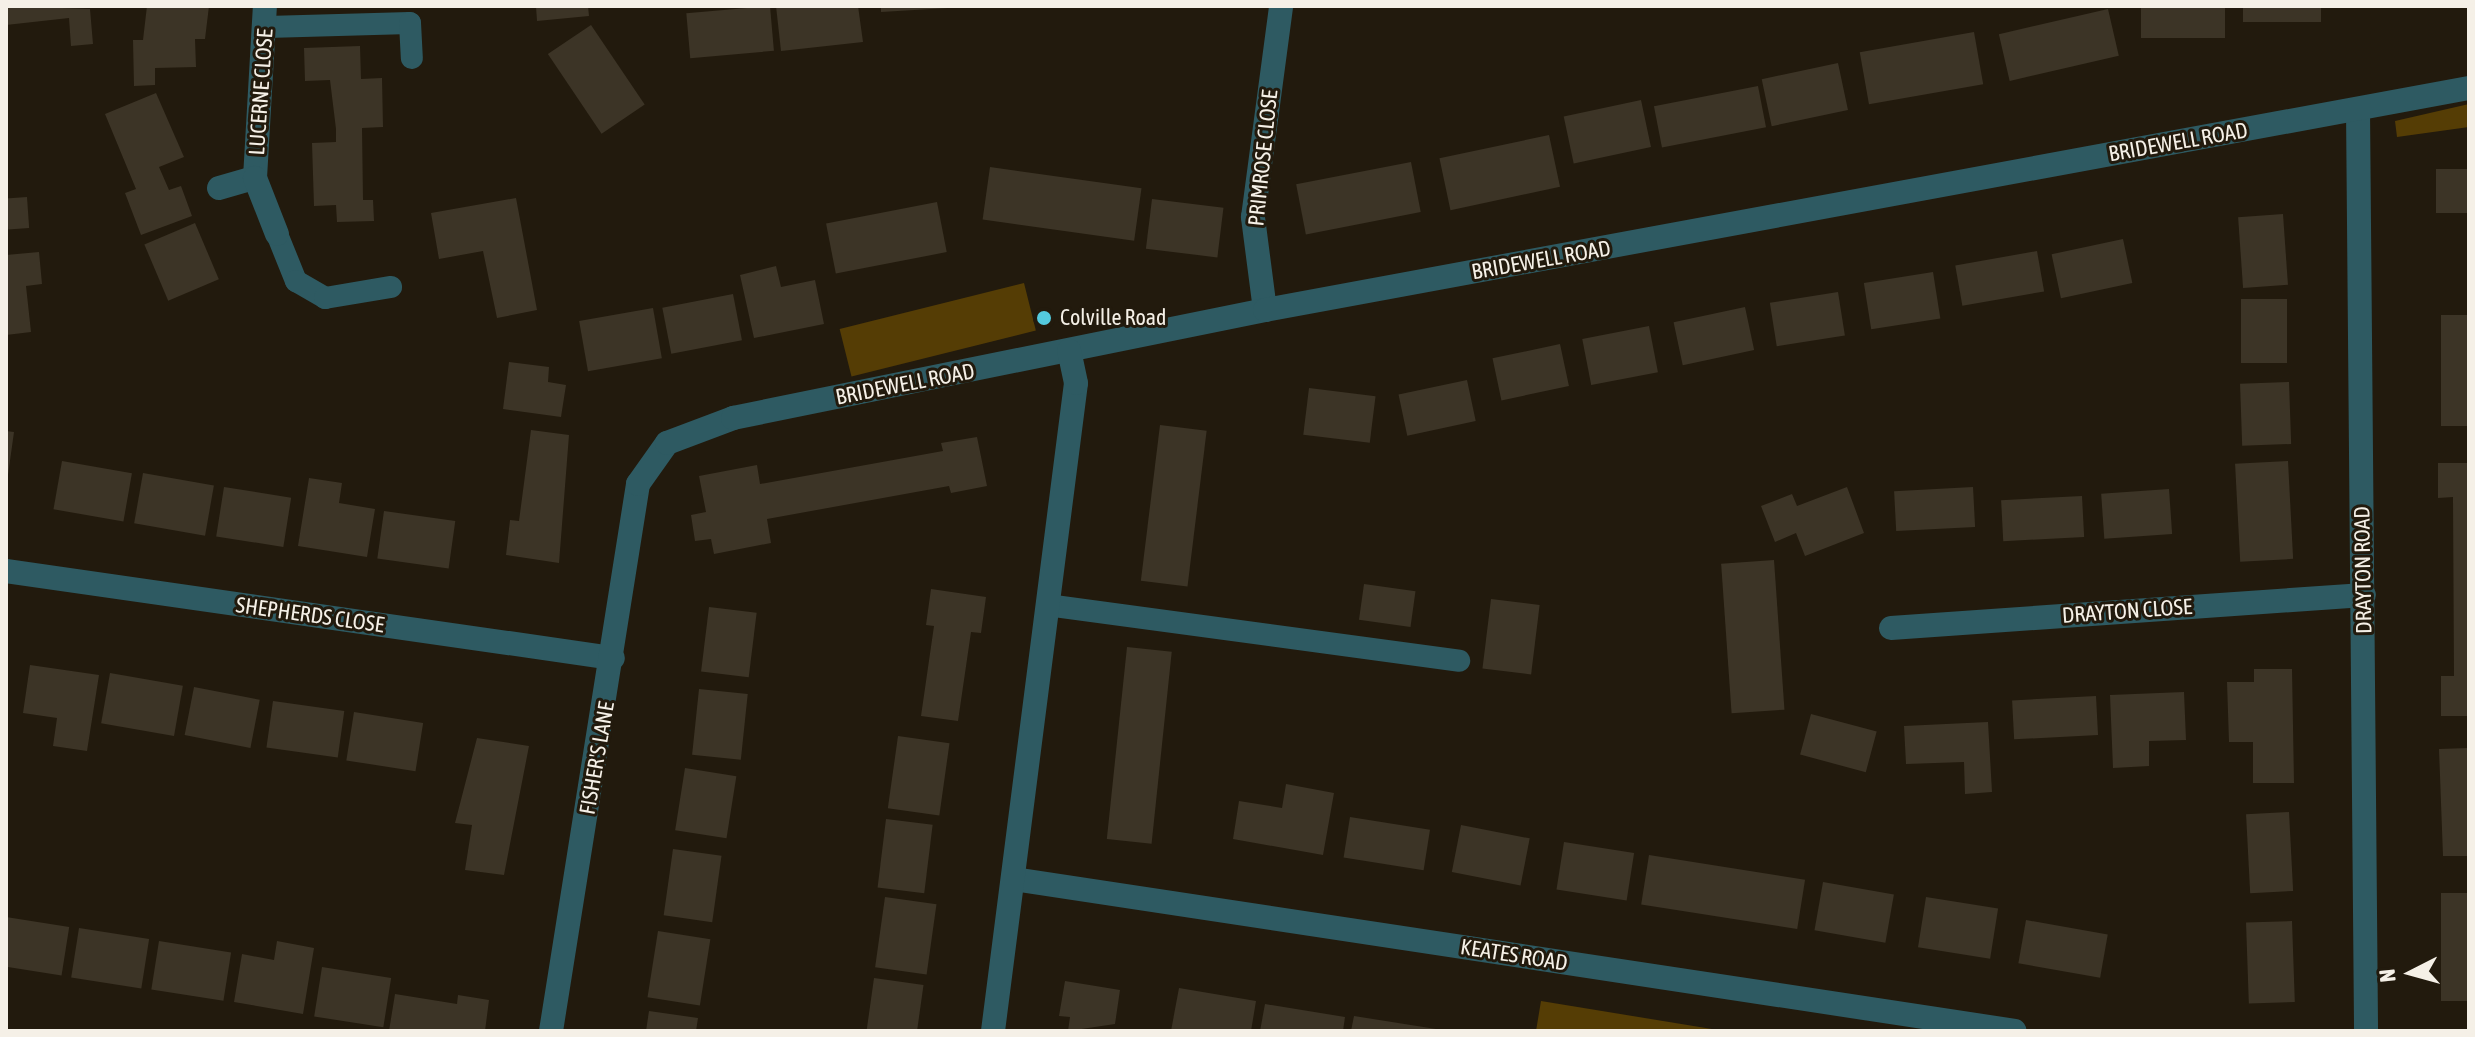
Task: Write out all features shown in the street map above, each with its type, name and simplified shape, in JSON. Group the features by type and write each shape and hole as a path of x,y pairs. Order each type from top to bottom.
{"street":[{"name":"PRIMROSE CLOSE","path":"1265,310 1253,217 1281,6"},
{"name":"LUCERNE CLOSE","path":"266,17 255,178 277,234"},
{"name":"BRIDEWELL ROAD","path":"638,484 667,443 733,418 1265,310 2469,88"},
{"name":"DRAYTON ROAD","path":"2358,109 2366,1031"},
{"name":"LUCERNE CLOSE","path":"219,188 255,178"},
{"path":"993,1031 1076,383 1069,351"},
{"name":"FISHER'S LANE","path":"551,1031 613,658 638,484"},
{"name":"SHEPHERDS CLOSE","path":"6,571 613,658"},
{"name":"DRAYTON CLOSE","path":"1891,628 2364,595"},
{"name":"KEATES ROAD","path":"1014,879 2015,1031"}],"lane":[{"path":"266,17 410,23 412,58"},
{"path":"277,234 296,281 325,298 391,287"},
{"path":"1047,605 1459,661"}],"shaded area":[{"path":"2469,104 2469,127 2397,137 2395,121"},
{"path":"1024,283 1036,331 851,377 840,329"},
{"path":"1541,1001 1724,1031 1536,1031"}],"building":[{"path":"6,6 90,9 93,44 71,46 69,18 6,25"},
{"path":"147,6 209,6 205,39 195,39 196,67 155,68 155,85 134,86 133,40 143,40"},
{"path":"536,6 588,6 589,16 537,21"},
{"path":"770,6 774,51 690,58 686,13"},
{"path":"776,6 858,6 863,42 781,51"},
{"path":"881,6 948,6 948,8 881,12"},
{"path":"2141,6 2225,6 2225,38 2141,38"},
{"path":"2243,6 2321,6 2321,22 2243,22"},
{"path":"2108,9 2119,56 2010,81 1999,34"},
{"path":"591,25 645,105 602,134 548,54"},
{"path":"1974,32 1983,84 1869,104 1860,52"},
{"path":"360,46 361,79 382,78 383,127 362,128 363,200 373,200 374,221 337,222 336,205 314,206 312,143 336,142 336,129 330,80 305,81 304,48"},
{"path":"1838,63 1848,110 1772,126 1762,79"},
{"path":"1758,86 1766,127 1662,147 1654,106"},
{"path":"156,93 184,157 159,167 169,190 181,186 192,216 141,235 125,193 136,189 105,114"},
{"path":"1641,100 1651,147 1574,163 1564,116"},
{"path":"1549,135 1560,187 1450,210 1439,158"},
{"path":"1411,162 1421,212 1306,234 1296,184"},
{"path":"990,167 1142,188 1134,241 983,219"},
{"path":"2436,169 2469,169 2469,213 2436,213"},
{"path":"27,197 29,228 8,229 6,198"},
{"path":"516,198 537,310 497,318 483,251 439,259 431,213"},
{"path":"1152,199 1223,208 1217,257 1146,249"},
{"path":"937,202 947,252 836,274 826,224"},
{"path":"2283,214 2288,285 2243,288 2238,217"},
{"path":"195,223 219,279 168,301 144,244"},
{"path":"2123,239 2132,283 2061,298 2052,254"},
{"path":"2037,251 2044,291 1962,306 1955,265"},
{"path":"39,252 42,284 26,286 31,332 6,335 6,255"},
{"path":"776,266 781,287 815,280 824,324 754,338 740,275"},
{"path":"1933,272 1940,318 1871,329 1864,283"},
{"path":"1838,292 1845,335 1777,346 1770,303"},
{"path":"733,294 742,340 671,354 662,308"},
{"path":"2241,299 2287,299 2287,363 2241,363"},
{"path":"1745,307 1754,350 1683,365 1674,322"},
{"path":"653,308 662,358 588,371 579,321"},
{"path":"2441,315 2469,315 2469,426 2441,426"},
{"path":"1649,326 1658,372 1591,385 1582,339"},
{"path":"1560,344 1569,386 1501,400 1493,358"},
{"path":"509,362 549,367 548,382 566,385 561,417 503,409"},
{"path":"1467,380 1476,421 1407,436 1399,395"},
{"path":"2289,382 2291,444 2242,446 2240,384"},
{"path":"1309,388 1376,396 1370,443 1303,435"},
{"path":"1160,425 1207,431 1188,587 1141,581"},
{"path":"531,430 569,435 559,563 506,555 510,520 519,521"},
{"path":"6,431 14,432 8,475 6,475"},
{"path":"977,437 987,486 951,493 949,486 767,519 771,543 714,554 711,539 695,541 691,515 706,512 699,476 757,465 760,484 943,451 941,443"},
{"path":"62,461 132,473 123,522 53,509"},
{"path":"2288,461 2293,559 2240,562 2235,464"},
{"path":"2438,463 2469,463 2469,716 2441,716 2441,676 2454,676 2453,497 2438,498"},
{"path":"143,473 214,486 205,536 134,523"},
{"path":"309,478 342,483 339,503 375,509 367,557 298,546"},
{"path":"224,487 291,498 283,547 216,536"},
{"path":"1847,487 1864,533 1805,556 1796,533 1775,542 1761,506 1792,494 1797,506"},
{"path":"1973,487 1975,527 1896,531 1894,491"},
{"path":"2169,489 2172,534 2104,539 2101,494"},
{"path":"2082,496 2084,537 2003,541 2001,500"},
{"path":"384,511 455,521 449,569 377,559"},
{"path":"1774,560 1784,710 1732,713 1721,564"},
{"path":"1364,584 1415,591 1410,627 1359,620"},
{"path":"931,589 986,597 981,633 971,632 958,721 921,716 934,626 926,625"},
{"path":"1491,599 1540,605 1531,674 1482,668"},
{"path":"709,607 757,613 749,677 701,672"},
{"path":"1127,647 1172,652 1152,844 1107,839"},
{"path":"30,665 99,675 87,751 53,746 57,718 23,713"},
{"path":"2254,669 2292,669 2294,783 2253,783 2253,742 2229,742 2227,682 2254,682"},
{"path":"110,673 183,686 174,736 101,723"},
{"path":"194,687 260,700 250,748 185,735"},
{"path":"699,689 748,694 741,760 692,755"},
{"path":"2184,692 2186,740 2149,741 2149,766 2113,768 2110,695"},
{"path":"2096,696 2098,735 2014,739 2012,700"},
{"path":"273,701 344,711 338,758 266,748"},
{"path":"354,712 423,723 415,771 346,760"},
{"path":"1811,714 1877,732 1866,772 1800,755"},
{"path":"1988,722 1992,792 1965,794 1964,762 1906,764 1904,726"},
{"path":"898,736 949,743 939,816 888,808"},
{"path":"477,738 529,746 504,875 465,870 472,825 455,823"},
{"path":"2469,748 2469,856 2443,856 2439,749"},
{"path":"685,768 736,776 727,838 675,830"},
{"path":"1286,784 1334,793 1323,855 1233,839 1239,801 1282,808"},
{"path":"2289,812 2293,891 2250,893 2246,814"},
{"path":"1350,817 1430,830 1424,870 1344,857"},
{"path":"886,819 933,825 924,893 878,887"},
{"path":"1461,825 1530,838 1521,885 1452,872"},
{"path":"1564,842 1634,853 1627,901 1556,889"},
{"path":"673,849 722,856 712,922 664,915"},
{"path":"1649,855 1805,880 1797,929 1641,904"},
{"path":"1823,882 1894,895 1885,943 1814,930"},
{"path":"2441,893 2469,893 2469,1001 2441,1001"},
{"path":"885,897 936,904 927,975 875,967"},
{"path":"1926,897 1998,908 1990,959 1918,947"},
{"path":"6,917 69,927 62,975 6,967"},
{"path":"2026,920 2108,934 2100,978 2018,963"},
{"path":"2292,921 2295,1002 2249,1004 2246,923"},
{"path":"79,928 149,939 141,988 71,977"},
{"path":"658,931 710,939 700,1005 648,997"},
{"path":"159,941 231,952 223,1001 151,989"},
{"path":"277,941 314,948 303,1014 234,1002 242,954 274,960"},
{"path":"322,967 391,978 383,1027 314,1016"},
{"path":"874,978 924,985 917,1031 867,1030"},
{"path":"1065,981 1120,990 1115,1024 1068,1031 1070,1017 1059,1016"},
{"path":"1179,988 1256,1001 1251,1031 1171,1031"},
{"path":"395,994 457,1004 458,995 489,1000 485,1031 389,1031"},
{"path":"1265,1004 1345,1017 1343,1031 1260,1031"},
{"path":"649,1011 698,1018 696,1031 646,1031"},
{"path":"1354,1016 1436,1029 1436,1031 1351,1031"}],"place":[{"name":"Colville Road","path":"1044,318"}]}
